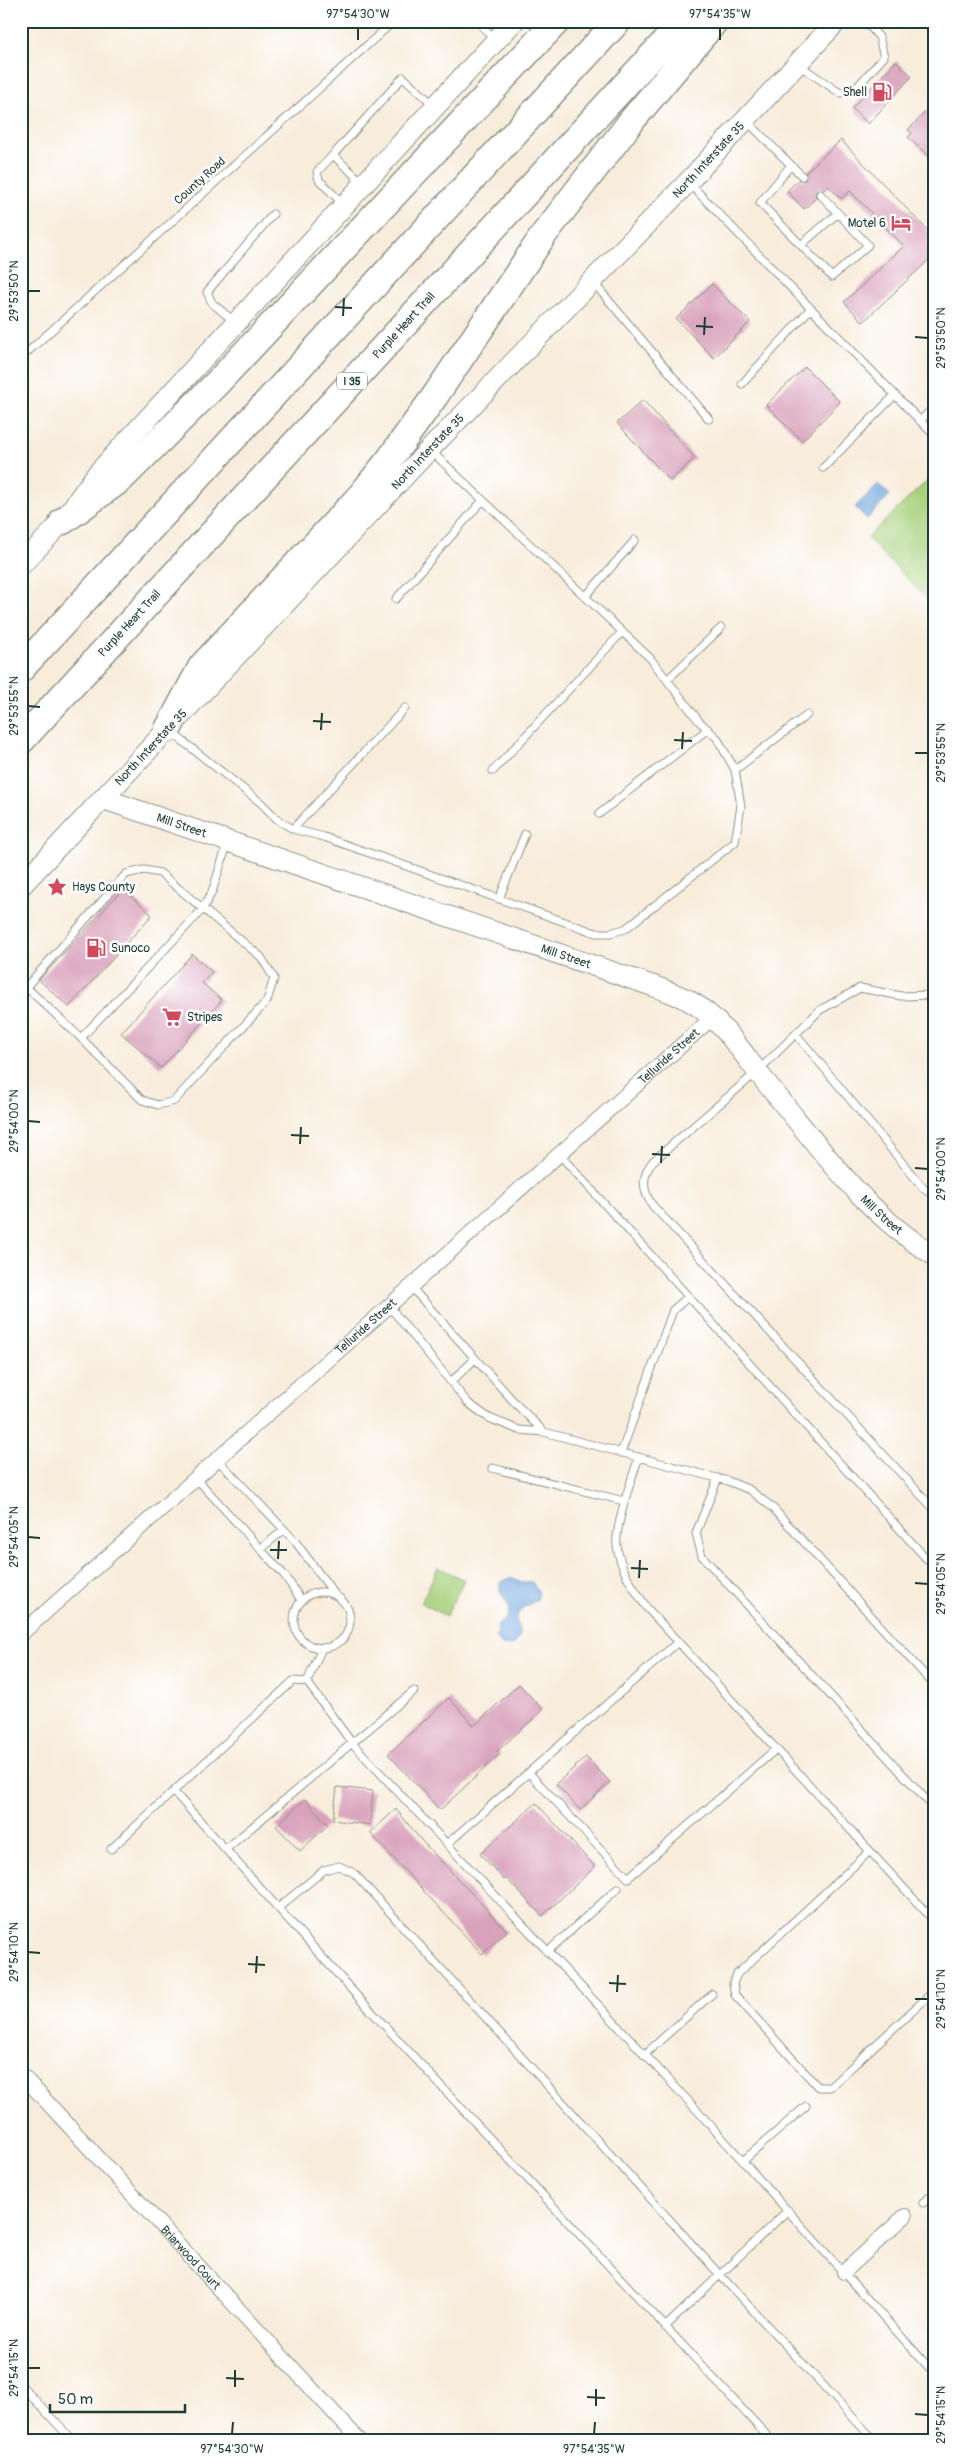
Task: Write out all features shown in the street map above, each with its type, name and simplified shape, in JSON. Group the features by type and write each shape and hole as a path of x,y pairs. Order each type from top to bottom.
{"highway":[{"path":"63,522 121,479 217,383 557,21"},
{"path":"21,669 618,21"},
{"name":"Purple Heart Trail","path":"21,741 684,21"},
{"path":"168,729 202,666 360,495 389,460 546,233 632,119 715,21"}],"main road":[{"path":"21,564 63,522 96,475 514,21"},
{"name":"North Interstate 35","path":"21,886 429,450 688,182 837,21"},
{"name":"Mill Street","path":"104,799 228,839 656,987 688,1001 712,1018 736,1042 757,1072 860,1196 909,1240 934,1255"}],"street":[{"name":"Telluride Street","path":"21,1634 712,1018"},
{"name":"Briarwood Court","path":"21,2074 360,2441"},
{"path":"844,2272 905,2216"}],"lane":[{"name":"County Road","path":"21,358 394,21"},
{"path":"477,21 497,41"},
{"path":"797,64 840,93 853,92 884,57 879,37 865,21"},
{"path":"344,205 319,180 317,172 403,77 435,106"},
{"path":"746,120 802,176"},
{"path":"333,155 363,184"},
{"path":"791,165 760,203 832,277 868,244 820,194"},
{"path":"688,182 934,435"},
{"path":"801,245 838,213"},
{"path":"235,323 212,304 208,292 273,214"},
{"path":"592,281 709,419"},
{"path":"742,384 811,308"},
{"path":"823,468 895,395"},
{"path":"920,421 934,407"},
{"path":"168,729 261,803 278,820 293,829 324,837 596,933 610,933 625,929 735,842 741,806 735,770 724,749 650,658 429,450"},
{"path":"396,599 483,500"},
{"path":"585,597 636,540"},
{"path":"667,680 721,628"},
{"path":"493,771 622,632"},
{"path":"293,829 405,708"},
{"path":"735,770 807,715"},
{"path":"599,814 708,729"},
{"path":"499,899 525,834"},
{"path":"81,1038 202,910 212,892 228,839"},
{"path":"144,870 160,873 202,910 261,957 274,978 267,1001 174,1101 158,1105 142,1100 81,1038 23,984 126,874 144,870"},
{"path":"934,995 901,996 860,988 820,1010 757,1072 653,1161 644,1177 644,1187 648,1198 934,1509"},
{"path":"796,1034 924,1189 934,1195"},
{"path":"560,1154 934,1567"},
{"path":"411,1287 544,1432"},
{"path":"622,1453 672,1310 688,1297"},
{"path":"389,1306 468,1403 489,1418 519,1430 544,1432 718,1478 750,1490 773,1508 934,1685"},
{"path":"451,1382 476,1359"},
{"path":"639,1457 624,1501 616,1545 627,1579 647,1608 934,1920"},
{"path":"218,1459 284,1530 336,1596"},
{"path":"492,1468 624,1501"},
{"path":"196,1478 285,1576 301,1600"},
{"path":"718,1478 696,1533 702,1556 934,1808"},
{"path":"260,1549 284,1530"},
{"path":"318,1592 328,1592 336,1596 344,1602 349,1612 350,1622 347,1632 337,1643 322,1648 311,1646 302,1640 296,1631 294,1615 301,1600 318,1592"},
{"path":"448,1843 678,1642"},
{"path":"307,1682 322,1648"},
{"path":"111,1849 293,1681 307,1682 352,1743 448,1843 547,1952 743,2161 934,2373"},
{"path":"226,1849 414,1691"},
{"path":"529,1773 628,1878 776,1749"},
{"path":"174,1792 278,1908 772,2441"},
{"path":"870,1850 737,1974 733,1983 734,1995 818,2087 830,2087 934,1991"},
{"path":"278,1908 324,1870 339,1866 354,1873 720,2275 875,2441"},
{"path":"547,1952 618,1888"},
{"path":"644,2055 712,1994"},
{"path":"743,2161 806,2106"},
{"path":"923,2203 934,2193"},
{"path":"665,2327 788,2210"},
{"path":"21,2385 73,2441"}],"green space":[{"path":"934,474 934,604 933,605 867,538"},
{"path":"438,1567 464,1580 446,1616 421,1603"}],"water":[{"path":"878,484 890,495 867,519 855,507"},
{"path":"511,1577 522,1582 532,1582 539,1593 537,1600 523,1608 518,1614 519,1639 511,1646 502,1645 495,1637 498,1633 497,1626 506,1618 509,1610 500,1592 500,1583"}],"building":[{"name":"Shell","path":"896,61 912,76 868,124 852,108"},
{"path":"934,103 934,161 908,137 912,133 908,130"},
{"name":"Motel 6","path":"841,140 934,237 934,255 863,322 844,302 904,246 850,191 841,199 828,186 824,190 818,189 815,193 816,198 804,209 787,191 798,180 805,180 806,172"},
{"path":"712,284 750,322 714,358 676,319"},
{"path":"805,367 840,402 802,441 766,405"},
{"path":"643,400 695,458 670,481 617,423"},
{"name":"Sunoco","path":"123,889 152,915 69,1007 39,980"},
{"name":"Stripes","path":"192,954 212,972 202,983 222,1000 161,1068 121,1033"},
{"path":"519,1684 543,1710 497,1751 500,1754 440,1810 388,1754 449,1698 474,1726"},
{"path":"586,1757 610,1782 580,1810 556,1784"},
{"path":"337,1787 373,1791 370,1825 333,1820"},
{"path":"305,1799 328,1825 300,1851 276,1826"},
{"path":"536,1803 595,1867 542,1916 480,1854"},
{"path":"396,1809 421,1840 507,1931 482,1954 370,1833"}],"place":[{"name":"Shell","path":"882,92"},
{"name":"Motel 6","path":"901,223"},
{"name":"Hays County","path":"57,887"},
{"name":"Sunoco","path":"96,948"},
{"name":"Stripes","path":"172,1017"}]}
